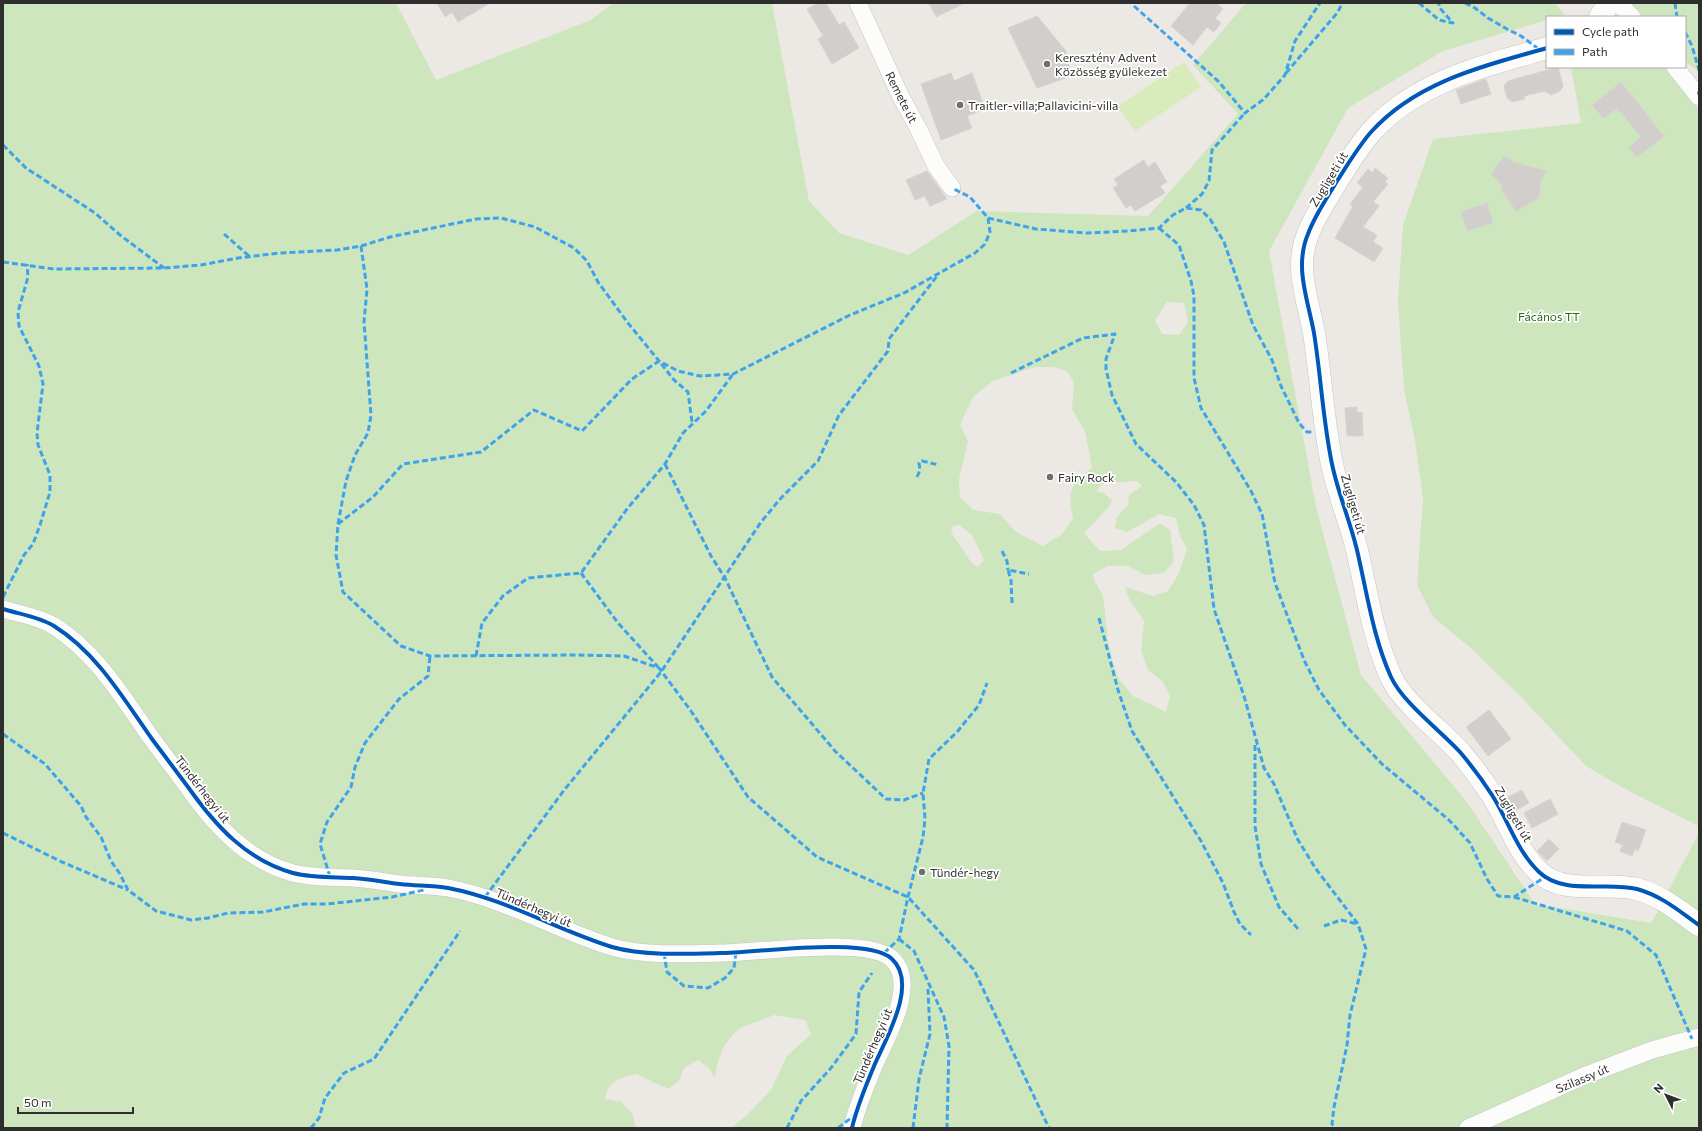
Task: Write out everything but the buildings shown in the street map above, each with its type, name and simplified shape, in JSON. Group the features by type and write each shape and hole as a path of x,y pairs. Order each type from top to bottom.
{"street":[{"name":"Remete út","path":"858,3 900,95 936,166 952,188"},
{"path":"1601,16 1609,3"},
{"path":"1618,3 1631,16"},
{"name":"Zugligeti út","path":"1546,48 1488,64 1454,77 1421,92 1393,112 1372,132 1353,155 1308,232 1301,254 1303,281 1314,331 1332,465 1356,548 1378,645 1393,682 1418,711 1460,753 1493,796 1518,844 1537,870 1545,877 1561,884 1635,889 1662,898 1699,925"},
{"path":"1677,68 1699,96"},
{"name":"Tündérhegyi út","path":"3,609 51,624 82,647 101,667 220,828 252,856 276,868 306,876 381,879 400,884 448,888 485,897 560,929 626,950 723,954 846,947 884,953 892,958 899,971 901,982 898,1011 865,1089 855,1115 852,1128"},
{"name":"Szilassy út","path":"1468,1128 1584,1076 1652,1050 1699,1037"}],"green space":[{"path":"3,3 396,3 436,80 591,20 613,3 772,3 809,201 839,233 908,255 977,211 1148,216 1238,114 1193,65 1246,3 1555,3 1565,15 1546,16 1546,20 1443,51 1348,108 1269,251 1316,507 1361,675 1466,801 1535,904 1651,923 1699,833 1699,1128 731,1128 747,1115 771,1090 787,1056 811,1034 805,1020 774,1015 738,1029 724,1046 717,1064 715,1078 709,1068 698,1060 684,1068 679,1081 668,1089 636,1074 620,1079 612,1084 605,1099 621,1102 632,1113 636,1128 3,1128","holes":["1167,302 1184,303 1188,322 1179,335 1162,334 1155,321","1035,367 1054,367 1067,371 1074,382 1072,409 1085,431 1092,468 1084,474 1072,490 1071,502 1073,519 1061,535 1043,546 1016,532 1000,514 973,510 960,497 959,480 968,441 960,425 973,397 993,381","1136,481 1142,486 1129,495 1128,505 1117,517 1115,528 1127,532 1159,514 1176,518 1180,536 1187,549 1179,573 1168,591 1153,596 1125,587 1129,599 1144,621 1141,651 1148,670 1162,681 1170,696 1166,712 1133,696 1119,679 1113,663 1108,640 1103,596 1095,582 1093,574 1108,566 1128,566 1145,575 1164,573 1174,561 1170,530 1160,523 1121,550 1100,551 1084,533 1109,507 1112,500 1103,493 1096,491 1102,484","959,525 972,535 984,560 978,567 971,562 951,532 953,526"]},
{"path":"1629,3 1699,3 1699,72 1686,62 1686,16 1641,16"},
{"path":"1184,62 1201,87 1135,131 1118,106"},
{"name":"Fácános TT","path":"1571,68 1668,68 1699,110 1699,826 1627,790 1586,766 1520,696 1472,649 1433,617 1417,585 1423,498 1415,441 1404,389 1398,302 1403,225 1433,139 1581,123"}],"marked path":[{"path":"1134,6 1219,82 1245,113 1264,99 1285,75 1295,41 1320,3"},
{"path":"1286,73 1338,12 1342,3"},
{"path":"1419,3 1439,20 1453,23 1439,7 1439,3"},
{"path":"1465,3 1475,8 1488,18 1521,36 1540,50"},
{"path":"1675,3 1677,16"},
{"path":"1686,34 1692,46 1699,70"},
{"path":"1186,208 1202,194 1209,181 1212,150 1245,113"},
{"path":"3,145 26,168 95,213 120,235 164,268"},
{"path":"3,262 54,269 164,268 201,265 238,258 280,253 337,250 361,246 390,237 476,219 501,218 535,227 574,248 587,261 598,282 628,323 659,361 678,371 700,376 733,374 850,315 904,293 975,253 985,244 990,232 988,218 970,197 952,188"},
{"path":"988,218 1036,229 1087,233 1159,228 1173,215 1186,208 1201,210 1210,219 1224,242 1253,325 1272,360 1281,386 1299,423 1307,432 1313,432"},
{"path":"1159,228 1179,245 1191,281 1194,296 1194,378 1201,408 1251,491 1262,514 1275,583 1304,660 1319,690 1345,725 1382,764 1449,820 1470,843 1487,879 1498,896 1514,897 1545,877"},
{"path":"224,234 250,257"},
{"path":"361,246 367,289 364,322 371,415 368,433 355,455 346,481 338,524 336,555 343,592 401,646 430,656 624,656 659,668 691,711 748,797 817,857 908,897 974,970 1049,1128"},
{"path":"3,597 24,555 33,544 50,492 50,475 38,445 37,433 43,384 39,366 19,326 18,312 28,277 27,264"},
{"path":"485,897 565,789 661,672 761,522 781,498 818,461 839,415 888,351 889,339 937,276"},
{"path":"1011,373 1083,338 1115,334 1106,359 1106,369 1112,395 1136,444 1176,482 1194,505 1204,525 1214,609 1244,696 1264,768 1274,784 1298,840 1316,869 1358,924 1366,949 1350,1015 1347,1045 1334,1107 1332,1124 1336,1128"},
{"path":"338,524 373,497 403,464 481,452 534,410 582,431 632,379 659,361 674,380 688,392 692,422"},
{"path":"476,656 482,623 503,596 528,578 581,573 627,509 665,464 683,433 706,411 733,374"},
{"path":"917,477 920,470 919,463 922,461 939,465"},
{"path":"665,464 711,556 725,578 772,677 835,751 886,799 904,800 923,793"},
{"path":"1002,551 1007,561 1008,570"},
{"path":"1012,603 1011,580 1008,570 1029,574"},
{"path":"581,573 618,623 658,667"},
{"path":"1099,618 1118,690 1132,731 1201,841 1223,883 1240,924 1251,935"},
{"path":"330,877 320,844 327,822 351,787 355,767 365,743 399,699 428,676 430,656"},
{"path":"884,953 899,939 923,837 925,819 923,793 929,759 957,732 979,705 987,683"},
{"path":"3,734 45,764 81,806 86,817 101,837 111,861 128,890 156,911 191,920 228,913 263,912 304,904 327,904 392,897 424,890"},
{"path":"1255,745 1255,826 1261,864 1279,907 1298,929"},
{"path":"3,833 62,862 128,890"},
{"path":"1514,897 1627,931 1656,955 1692,1039"},
{"path":"1324,926 1341,920 1358,924"},
{"path":"311,1128 319,1118 325,1098 344,1073 374,1059 460,931"},
{"path":"899,939 914,951 944,1017 949,1046 947,1128"},
{"path":"664,953 667,972 684,986 708,988 725,978 734,968 736,952"},
{"path":"787,1128 801,1101 831,1068 856,1034 859,992 872,973"},
{"path":"913,1128 919,1079 930,1034 928,989"},
{"path":"838,1128 855,1115"}],"cycle path":[{"path":"1546,48 1476,69 1453,78 1430,88 1389,114 1371,132 1357,150 1318,213 1304,246 1302,271 1314,333 1329,448 1337,486 1357,550 1375,631 1391,677 1404,697 1460,752 1477,773 1498,805 1531,864 1549,879 1561,884 1573,886 1625,887 1646,892 1670,904 1699,925"},
{"path":"3,609 36,618 48,623 69,637 83,649 120,692 152,739 209,815 246,850 276,867 308,876 359,878 406,885 448,888 490,899 612,947 637,952 694,954 810,947 837,947 860,948 879,952 892,959 899,970 902,983 901,997 892,1027 862,1096 852,1128"}],"place":[{"name":"Keresztény Advent Közösség gyülekezet","path":"1047,64"},
{"name":"Traitler-villa;Pallavicini-villa","path":"960,105"},
{"name":"Fairy Rock","path":"1050,477"},
{"name":"Tündér-hegy","path":"922,872"}]}
